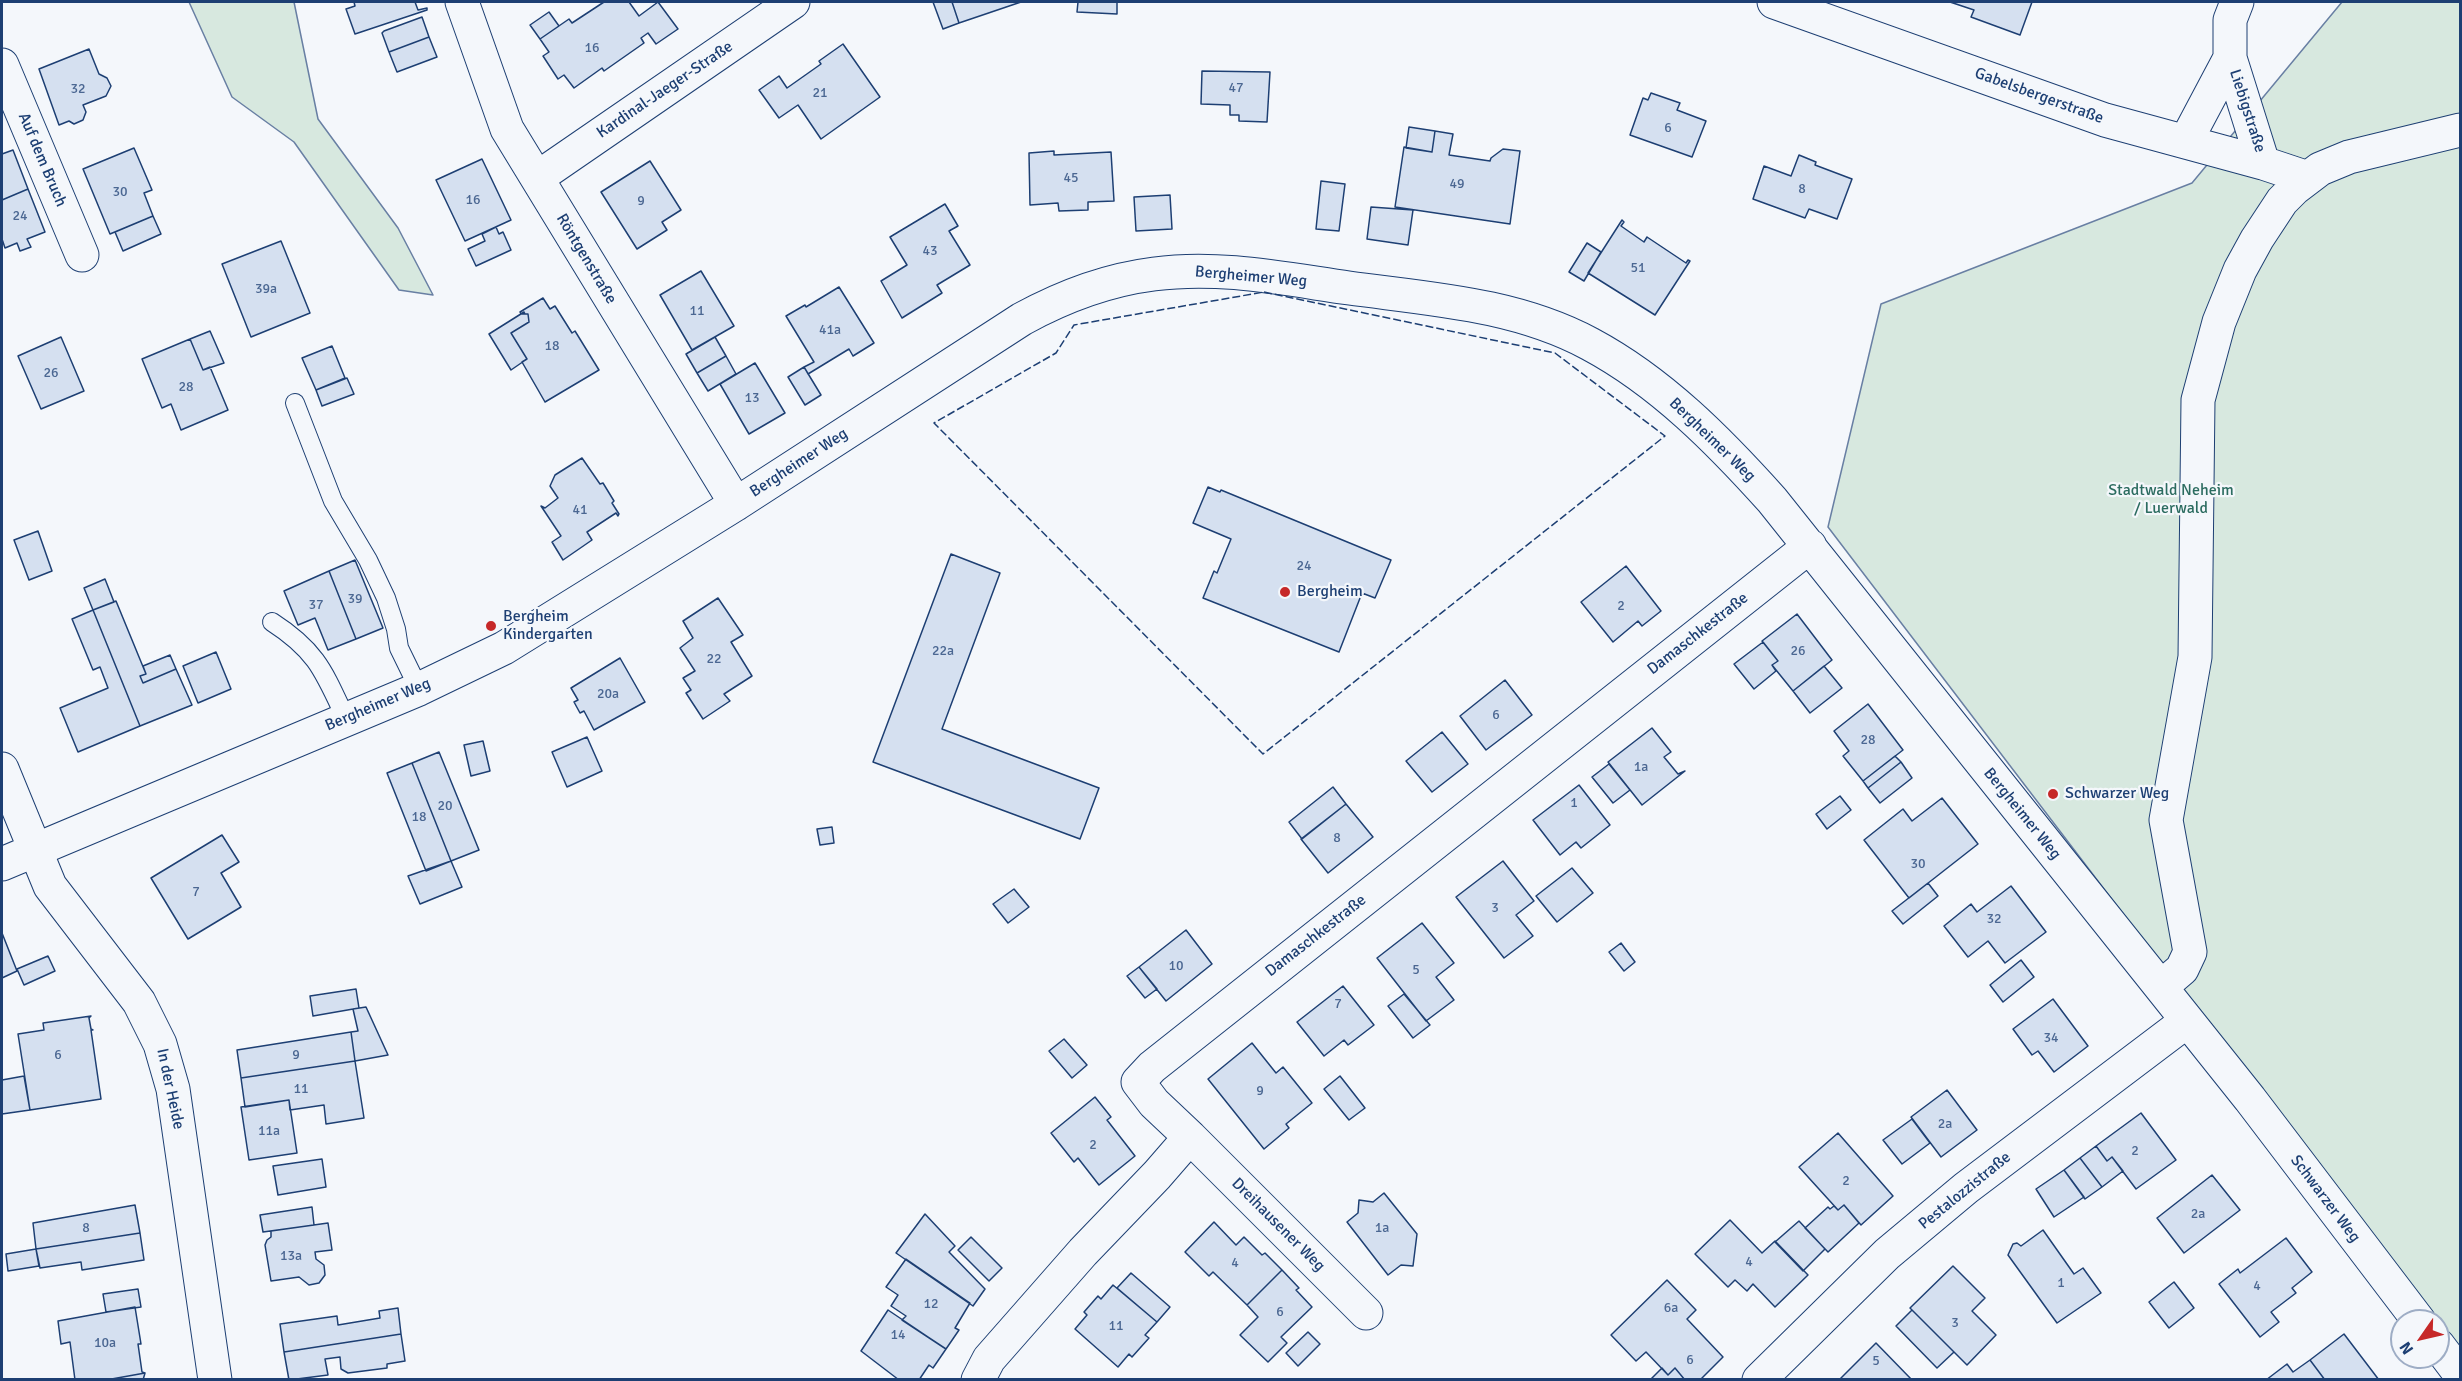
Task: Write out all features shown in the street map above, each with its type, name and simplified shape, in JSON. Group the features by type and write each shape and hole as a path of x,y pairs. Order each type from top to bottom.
{"street":[{"name":"Röntgenstraße","path":"462,2 507,129 736,504"},
{"name":"Kardinal-Jaeger-Straße","path":"537,178 793,2"},
{"name":"Gabelsbergerstraße","path":"1774,2 2105,120 2186,141 2308,178"},
{"name":"Liebigstraße","path":"2237,2 2230,20 2230,58 2263,163"},
{"name":"Liebigstraße","path":"2186,141 2230,58"},
{"name":"Auf dem Bruch","path":"2,65 82,255"},
{"path":"2161,987 2182,969 2190,952 2166,820 2195,657 2198,400 2219,322 2240,270 2282,201 2308,178 2320,169 2349,157 2460,130"},
{"name":"Bergheimer Weg","path":"2,864 419,688 504,648 1052,303 1103,284 1127,278 1206,271 1289,280 1493,309 1543,322 1624,364 1726,449 1772,500 2187,1021"},
{"name":"Damaschkestraße","path":"1190,1137 1154,1103 1138,1082 1152,1067 1810,546"},
{"name":"In der Heide","path":"2,769 50,886 139,1002 160,1044 173,1089 215,1380"},
{"name":"Schwarzer Weg","path":"2187,1021 2250,1099 2410,1309"},
{"name":"Pestalozzistraße","path":"1759,1380 1887,1254 1958,1195 2187,1021"},
{"path":"978,1380 989,1359 1083,1252 1190,1137"},
{"name":"Dreihausener Weg","path":"1190,1137 1366,1313"},
{"path":"2450,1361 2460,1374"}],"lane":[{"path":"295,403 333,501 368,560 386,598 396,628 399,648 419,688"},
{"path":"272,622 294,636 312,654 324,672 346,719"}],"green space":[{"path":"189,2 294,2 318,119 398,228 433,295 399,290 294,142 232,97"},
{"name":"Stadtwald Neheim / Luerwald","path":"2342,2 2460,2 2460,1352 2450,1339 2450,1309 2426,1309 1828,527 1881,304 2192,183"}],"building":[{"path":"354,2 415,2 418,10 427,8 427,10 355,34 346,9 355,6"},
{"path":"604,2 629,2 639,16 658,2 678,29 656,44 648,33 641,38 644,43 604,71 602,68 574,88 564,75 558,79 543,56 549,52 540,39 569,19 572,23"},
{"path":"933,2 952,2 959,23 943,29"},
{"path":"952,2 1021,2 959,23"},
{"path":"1078,2 1117,2 1117,14 1077,12"},
{"path":"1950,2 2032,2 2020,35 1971,17 1974,10"},
{"path":"549,12 559,26 540,39 530,25"},
{"path":"422,17 429,37 389,52 382,33"},
{"path":"429,37 437,57 397,72 389,52"},
{"path":"843,44 880,97 821,139 798,105 779,118 759,90 779,76 787,88 821,64 819,61"},
{"path":"89,49 99,74 107,78 111,86 106,96 83,105 86,112 83,120 74,124 69,121 59,125 39,69"},
{"path":"1202,71 1270,72 1267,122 1239,121 1239,115 1230,115 1230,105 1201,104"},
{"path":"1651,93 1680,103 1677,110 1706,121 1692,157 1630,135 1643,98 1648,100"},
{"path":"1409,127 1435,131 1432,152 1406,148"},
{"path":"1435,131 1453,134 1449,155 1490,161 1503,149 1520,151 1510,224 1395,207 1404,147 1432,152"},
{"path":"134,148 152,190 144,193 153,216 110,234 83,169"},
{"path":"13,150 28,189 2,200 2,154"},
{"path":"1054,151 1054,155 1111,152 1114,201 1088,202 1088,210 1059,211 1058,203 1030,205 1029,153"},
{"path":"1799,155 1816,162 1815,165 1852,179 1837,219 1809,209 1805,218 1753,199 1764,166 1791,176"},
{"path":"482,159 511,220 465,241 436,180"},
{"path":"650,161 681,210 662,222 667,230 637,249 601,192"},
{"path":"1321,181 1345,184 1339,231 1316,229"},
{"path":"28,189 45,232 27,239 31,247 20,251 17,243 5,248 2,239 2,200"},
{"path":"1170,195 1172,229 1136,231 1134,197"},
{"path":"945,204 958,226 949,231 970,265 937,285 942,293 902,318 881,281 907,265 890,237"},
{"path":"1371,207 1413,210 1408,245 1367,239"},
{"path":"153,216 161,234 123,251 115,232"},
{"path":"1622,220 1624,222 1621,226 1644,242 1647,237 1686,263 1690,261 1655,315 1588,273"},
{"path":"496,227 499,234 503,232 511,250 476,266 468,249 485,241 482,234"},
{"path":"281,241 310,313 251,337 222,264"},
{"path":"1587,243 1601,252 1584,281 1569,272"},
{"path":"701,271 734,326 692,350 660,295"},
{"path":"839,287 874,343 853,356 849,349 808,374 804,367 814,362 786,316"},
{"path":"543,298 550,309 555,306 572,333 575,331 599,370 545,402 522,362 527,359 511,333 529,322 528,314 520,312"},
{"path":"524,312 528,314 529,322 511,333 527,359 511,370 489,334"},
{"path":"210,331 224,363 203,370 190,339"},
{"path":"61,337 84,391 41,409 18,356"},
{"path":"715,337 726,356 697,373 686,354"},
{"path":"190,339 203,370 210,367 228,410 181,430 171,404 162,408 142,359"},
{"path":"332,346 345,378 316,390 302,358"},
{"path":"726,356 736,374 708,391 697,373"},
{"path":"755,363 785,413 749,434 720,384"},
{"path":"804,367 821,395 805,405 788,377"},
{"path":"347,378 354,394 322,406 316,390"},
{"path":"582,458 600,484 603,483 619,514 618,516 616,513 587,532 592,540 563,560 552,542 561,536 541,506 545,508 558,498 550,486 555,475"},
{"path":"1208,487 1220,492 1221,490 1391,560 1375,598 1362,593 1339,652 1203,598 1214,571 1217,573 1231,539 1193,523"},
{"path":"38,531 52,571 29,580 14,540"},
{"path":"951,554 1000,573 942,729 1099,788 1080,839 873,762"},
{"path":"355,560 383,628 356,639 329,571"},
{"path":"1626,566 1661,611 1642,626 1638,621 1613,642 1581,602"},
{"path":"329,571 356,639 328,650 315,618 298,625 284,591"},
{"path":"105,579 114,602 93,610 84,588"},
{"path":"718,598 743,635 731,642 752,676 724,694 730,701 703,719 686,693 691,690 683,678 695,671 680,648 693,638 683,621"},
{"path":"116,601 146,674 140,676 143,683 176,669 192,705 140,726 93,610"},
{"path":"93,610 140,726 78,752 60,708 108,688 100,667 93,670 72,619"},
{"path":"1797,614 1832,660 1793,691 1772,665 1778,661 1762,641"},
{"path":"1763,642 1778,661 1772,665 1776,671 1754,689 1734,664"},
{"path":"216,652 231,689 198,703 183,666"},
{"path":"170,655 176,669 143,683 140,676 146,674 143,666"},
{"path":"620,658 645,702 594,730 584,711 580,713 574,702 578,700 571,688"},
{"path":"1824,666 1842,688 1810,713 1793,691"},
{"path":"1505,680 1532,715 1486,750 1460,716"},
{"path":"1868,704 1903,750 1863,781 1843,756 1849,751 1834,731"},
{"path":"1652,728 1671,752 1664,757 1678,774 1685,771 1642,805 1608,762"},
{"path":"1442,732 1468,764 1432,792 1406,761"},
{"path":"587,737 602,771 567,787 552,752"},
{"path":"483,741 490,771 471,776 464,745"},
{"path":"439,752 479,850 451,861 412,763"},
{"path":"1895,756 1901,762 1868,788 1863,781"},
{"path":"1901,762 1912,778 1880,803 1868,788"},
{"path":"412,763 451,861 426,871 387,773"},
{"path":"1609,764 1630,790 1613,803 1592,777"},
{"path":"1579,785 1610,825 1581,848 1576,842 1560,855 1533,820"},
{"path":"1333,787 1346,804 1302,839 1289,822"},
{"path":"1840,796 1851,810 1827,829 1816,814"},
{"path":"1942,798 1978,844 1909,898 1864,840 1903,809 1912,821"},
{"path":"1346,804 1373,837 1328,873 1301,839"},
{"path":"832,827 834,843 820,845 817,829"},
{"path":"222,835 239,862 221,873 241,907 188,939 151,878"},
{"path":"451,861 462,887 420,904 408,876"},
{"path":"1503,861 1534,901 1516,915 1533,936 1504,958 1456,897"},
{"path":"1572,868 1593,893 1557,922 1536,896"},
{"path":"1928,883 1938,896 1903,924 1892,911"},
{"path":"2011,886 2046,932 2005,963 1988,941 1968,957 1944,926 1971,904 1977,912"},
{"path":"1014,889 1029,907 1008,923 993,904"},
{"path":"1422,923 1454,963 1436,977 1454,1000 1426,1021 1377,958"},
{"path":"1186,930 1212,964 1166,1001 1139,967"},
{"path":"2,933 17,971 2,978"},
{"path":"1621,943 1635,962 1624,971 1609,952"},
{"path":"48,956 55,971 24,985 17,969"},
{"path":"2021,960 2034,977 2003,1002 1990,985"},
{"path":"1139,967 1157,989 1145,998 1127,976"},
{"path":"1343,986 1374,1025 1348,1045 1344,1040 1324,1056 1297,1022"},
{"path":"356,989 359,1008 313,1016 310,996"},
{"path":"1404,994 1430,1025 1413,1038 1388,1006"},
{"path":"2053,999 2088,1046 2054,1072 2038,1051 2032,1055 2013,1029"},
{"path":"366,1007 388,1055 355,1061 351,1032 358,1031 353,1009"},
{"path":"91,1016 89,1018 93,1030 91,1030 101,1099 30,1110 18,1034 44,1030 43,1023"},
{"path":"351,1032 355,1061 241,1078 237,1050"},
{"path":"1064,1039 1087,1065 1072,1078 1049,1051"},
{"path":"1252,1043 1276,1073 1283,1067 1312,1103 1286,1124 1289,1128 1264,1149 1208,1079"},
{"path":"355,1061 364,1118 326,1124 324,1105 290,1110 289,1100 245,1107 241,1078"},
{"path":"24,1076 30,1110 2,1114 2,1080"},
{"path":"1340,1076 1365,1108 1349,1120 1324,1089"},
{"path":"1947,1090 1977,1130 1941,1157 1911,1117"},
{"path":"1095,1097 1111,1117 1107,1120 1135,1156 1099,1185 1078,1158 1074,1162 1051,1133"},
{"path":"289,1100 297,1153 249,1160 241,1107"},
{"path":"2141,1113 2176,1160 2136,1189 2112,1157 2107,1161 2096,1146"},
{"path":"1912,1119 1930,1143 1902,1164 1883,1140"},
{"path":"1838,1133 1893,1196 1861,1225 1844,1205 1838,1210 1799,1167"},
{"path":"2096,1146 2107,1161 2112,1157 2123,1171 2102,1187 2080,1158"},
{"path":"2080,1158 2102,1187 2085,1199 2064,1170"},
{"path":"322,1159 326,1187 278,1195 273,1166"},
{"path":"2064,1170 2084,1197 2054,1217 2036,1189"},
{"path":"2212,1175 2240,1210 2184,1253 2157,1218"},
{"path":"1384,1193 1417,1234 1413,1266 1401,1265 1388,1275 1347,1222 1358,1213 1359,1200 1373,1202"},
{"path":"135,1205 140,1233 36,1249 33,1223"},
{"path":"1844,1205 1859,1223 1828,1252 1805,1228 1828,1207 1830,1209 1834,1206 1838,1210"},
{"path":"312,1207 314,1225 263,1232 260,1215"},
{"path":"925,1214 955,1246 949,1252 985,1289 973,1306 896,1253"},
{"path":"1730,1220 1762,1253 1775,1241 1808,1275 1775,1307 1753,1284 1747,1291 1735,1280 1728,1287 1695,1254"},
{"path":"1799,1221 1825,1249 1803,1271 1775,1242"},
{"path":"1214,1222 1236,1245 1244,1237 1282,1270 1247,1305 1213,1272 1209,1276 1185,1252"},
{"path":"328,1223 332,1250 315,1252 316,1259 324,1265 325,1275 319,1283 309,1285 299,1277 271,1281 265,1245 271,1237 271,1231"},
{"path":"2043,1230 2074,1274 2083,1268 2101,1293 2057,1323 2008,1255 2013,1244 2017,1243 2021,1246"},
{"path":"140,1233 144,1260 82,1270 81,1262 40,1268 36,1249"},
{"path":"971,1237 1002,1268 989,1281 958,1250"},
{"path":"2286,1238 2312,1272 2292,1288 2296,1293 2271,1312 2279,1322 2260,1337 2219,1284 2238,1269 2240,1273"},
{"path":"36,1249 39,1266 8,1271 6,1254"},
{"path":"906,1259 970,1303 955,1328 959,1330 946,1349 902,1320 906,1316 891,1306 898,1295 886,1287"},
{"path":"1953,1266 1985,1298 1972,1311 1996,1335 1967,1365 1910,1308"},
{"path":"1282,1270 1299,1288 1296,1290 1312,1307 1281,1337 1287,1343 1268,1362 1240,1335 1258,1317 1247,1305"},
{"path":"1131,1273 1170,1307 1157,1322 1117,1288"},
{"path":"1667,1280 1696,1310 1687,1319 1723,1357 1700,1380 1685,1380 1675,1368 1668,1375 1646,1352 1636,1361 1611,1335"},
{"path":"2174,1282 2194,1308 2169,1328 2149,1302"},
{"path":"1113,1285 1157,1322 1145,1335 1149,1338 1132,1357 1129,1354 1118,1367 1075,1329 1087,1315 1084,1312 1098,1296 1101,1299"},
{"path":"138,1289 141,1307 106,1312 103,1294"},
{"path":"135,1307 141,1344 138,1344 142,1372 145,1373 106,1380 75,1380 70,1342 61,1344 58,1321"},
{"path":"398,1308 401,1334 284,1352 280,1324 337,1316 338,1325 380,1318 379,1311"},
{"path":"888,1310 946,1349 933,1368 929,1365 919,1380 899,1380 861,1351"},
{"path":"1912,1310 1954,1352 1937,1368 1896,1326"},
{"path":"1308,1332 1320,1344 1298,1366 1286,1353"},
{"path":"401,1334 405,1361 387,1364 387,1368 348,1373 341,1369 340,1357 325,1359 328,1375 289,1380 284,1352"},
{"path":"2344,1334 2379,1380 2325,1380 2310,1360"},
{"path":"1876,1343 1912,1380 1839,1380"},
{"path":"2310,1360 2325,1380 2266,1380 2287,1364 2293,1372"},
{"path":"1662,1368 1668,1375 1675,1368 1685,1380 1650,1380"},
{"path":"145,1373 143,1380 106,1380"}],"fence":[{"path":"1264,292 1555,353 1665,436 1263,754 934,423 1056,353 1074,325 1264,292"}],"place":[{"name":"Bergheim","path":"1285,592"},
{"name":"Bergheim Kindergarten","path":"491,626"},
{"name":"Schwarzer Weg","path":"2053,794"}]}
